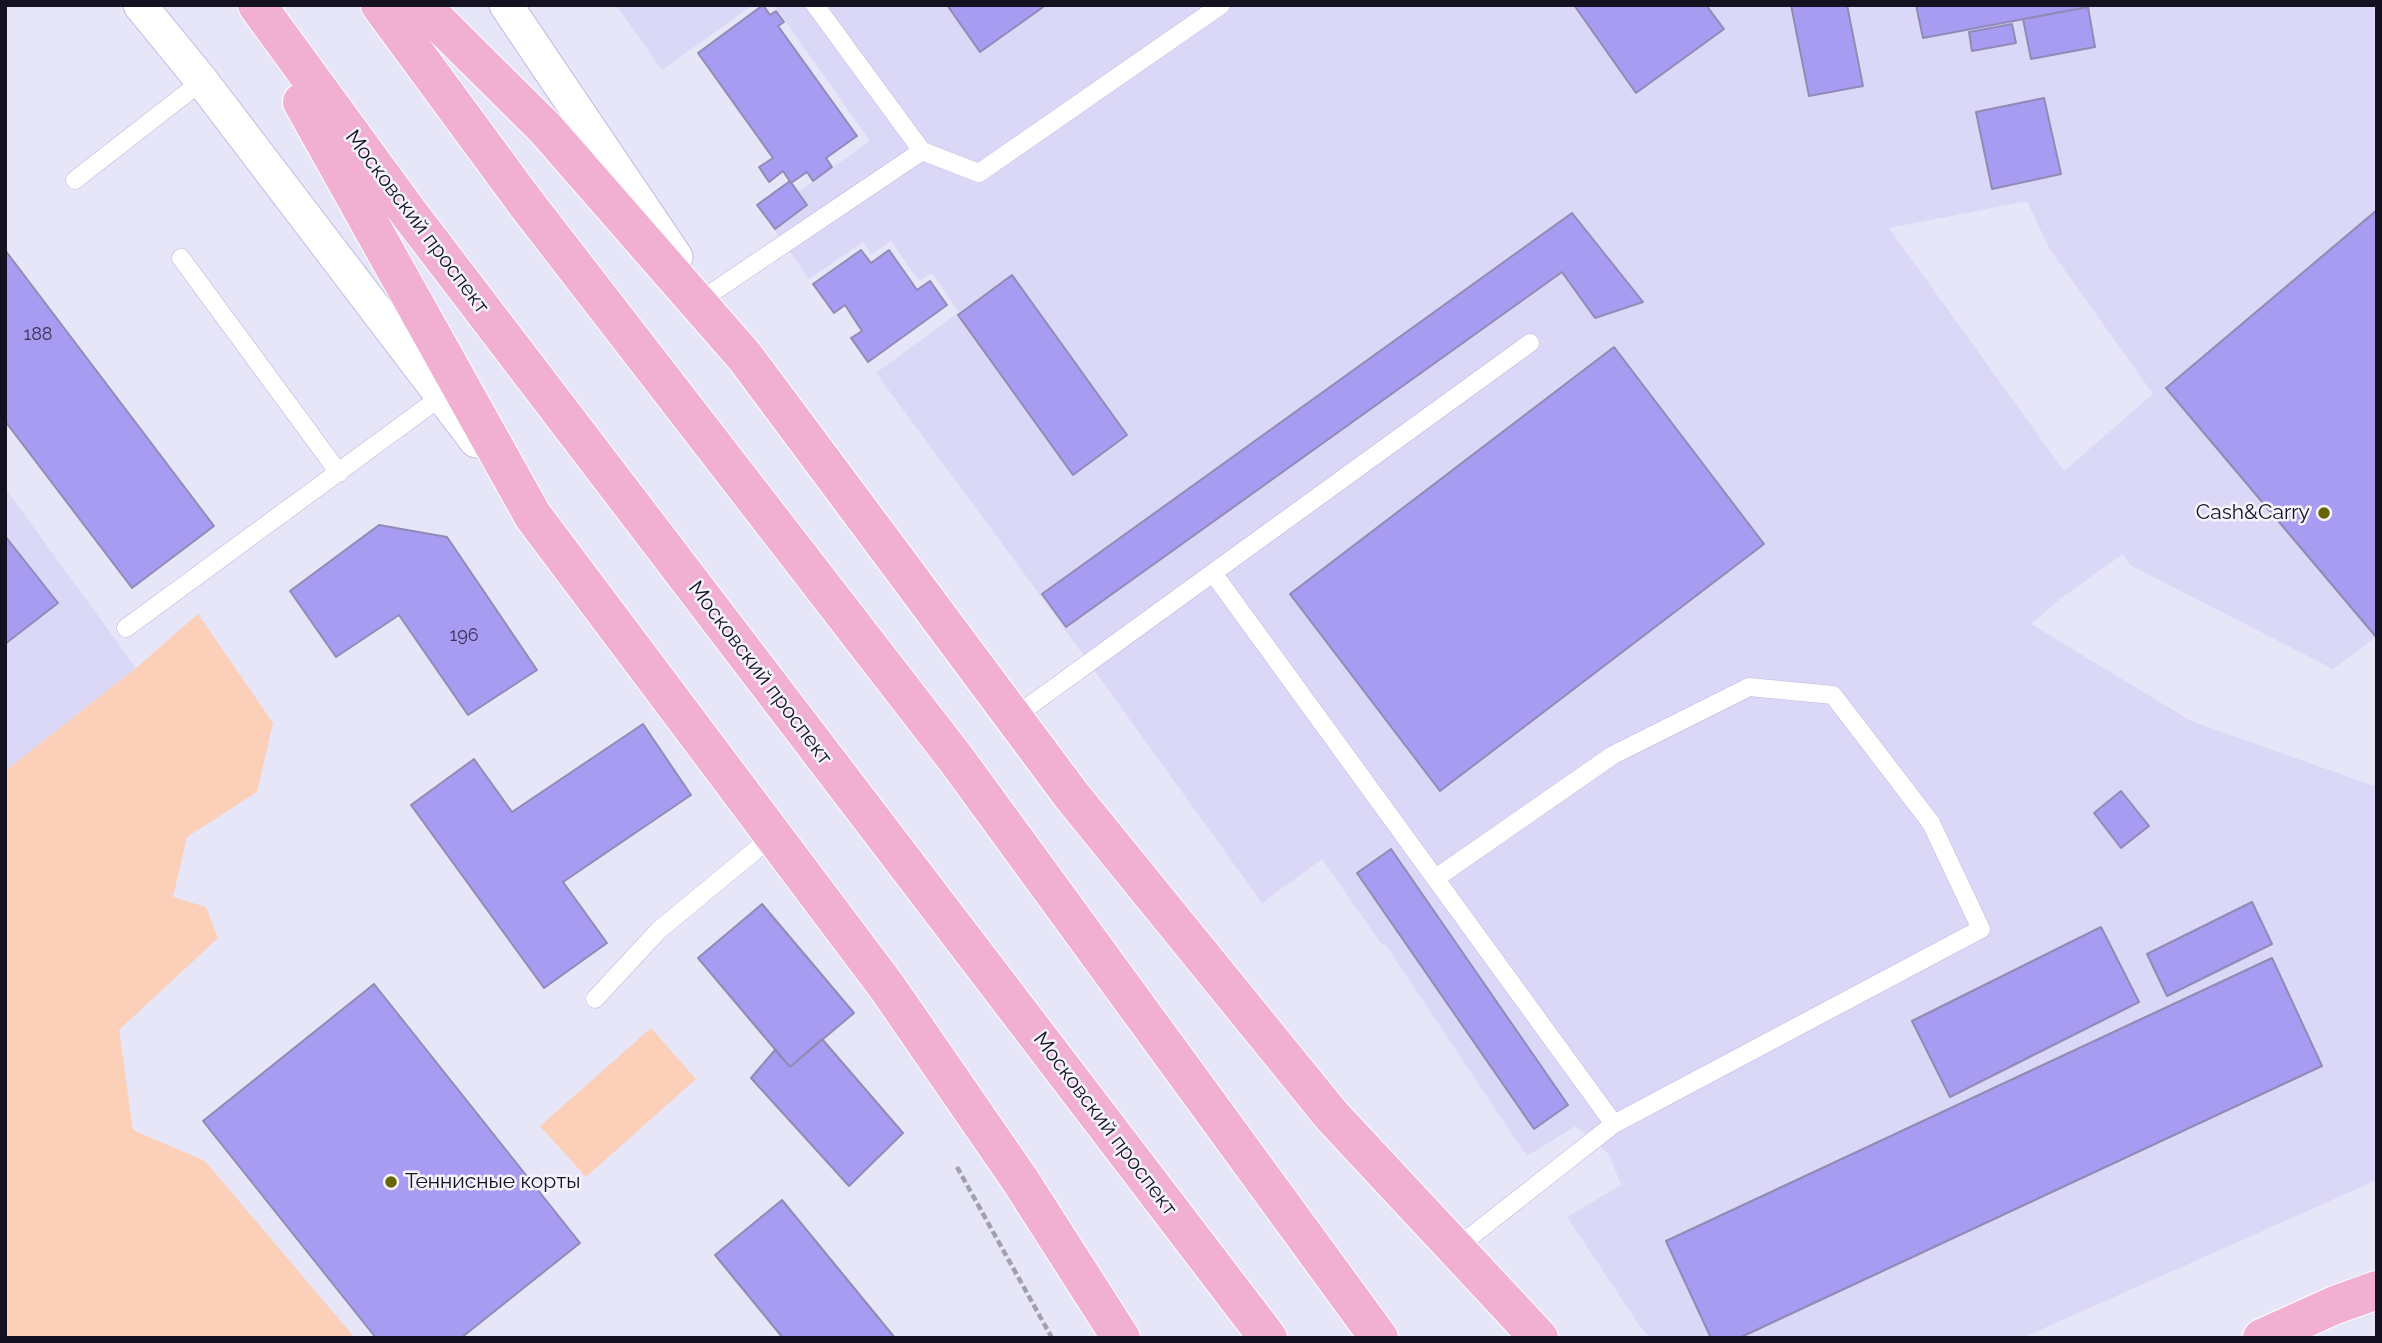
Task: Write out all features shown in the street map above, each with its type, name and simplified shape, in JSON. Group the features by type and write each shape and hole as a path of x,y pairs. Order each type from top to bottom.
{"main road":[{"path":"248,5 533,516 887,987 1020,1180 1121,1338"},
{"name":"Московский проспект","path":"257,5 408,212 1268,1338"},
{"path":"380,5 533,213 956,759 1379,1338"},
{"path":"421,5 545,128 745,357 1072,796 1332,1116 1539,1338"},
{"path":"2262,1338 2335,1305 2377,1290"}],"street":[{"path":"140,5 202,80 533,516"},
{"path":"506,5 745,357"}],"lane":[{"path":"815,5 922,151 979,173 1221,5"},
{"path":"75,180 202,80"},
{"path":"704,298 922,151"},
{"path":"181,258 340,473"},
{"path":"1013,717 1530,343"},
{"path":"126,628 442,396"},
{"path":"1213,573 1614,1124"},
{"path":"1436,878 1613,755 1749,687 1833,695 1931,823 1981,929 1614,1124 1456,1248"},
{"path":"595,999 659,930 774,835"}],"shaded area":[{"path":"616,5 753,5 662,70"},
{"path":"774,5 2377,5 2377,636 2333,669 2130,565 2123,554 2061,598 2031,624 2191,721 2377,787 2377,1180 2022,1338 1650,1338 1567,1217 1621,1185 1609,1154 1576,1126 1527,1156 1385,944 1382,945 1322,859 1262,903 876,373 959,312 932,273 919,281 891,241 872,254 863,242 809,279 756,204 789,181 798,192 870,141","holes":["2027,201 2049,248 2153,394 2064,471 1889,228"]},
{"path":"5,488 136,668 5,771"},
{"path":"198,614 273,723 257,792 187,837 173,897 206,907 218,938 119,1030 133,1130 205,1161 355,1338 5,1338 5,771 136,668"},
{"path":"651,1028 696,1079 586,1177 540,1126"}],"building":[{"path":"763,5 770,15 776,11 784,22 778,26 857,136 826,158 832,167 813,181 807,172 791,183 783,171 769,182 759,167 773,158 698,53"},
{"path":"947,5 1046,5 980,52"},
{"path":"1574,5 1706,5 1724,29 1636,93"},
{"path":"1791,5 1847,5 1863,86 1809,96"},
{"path":"1916,5 2088,5 2088,7 1923,38"},
{"path":"2088,7 2095,47 2031,59 2023,19"},
{"path":"2012,24 2016,43 1972,51 1969,32"},
{"path":"2044,98 2061,174 1992,189 1976,112"},
{"path":"790,181 807,205 775,229 757,205"},
{"name":"Cash&Carry","path":"2377,210 2377,638 2166,388"},
{"path":"1572,213 1643,302 1595,318 1562,272 1066,627 1042,594"},
{"path":"5,250 214,526 132,588 5,421"},
{"path":"861,250 871,263 889,250 917,290 930,281 947,305 868,362 851,338 862,331 845,305 834,313 813,284"},
{"path":"1012,275 1127,435 1073,475 958,315"},
{"path":"1614,347 1764,544 1440,791 1290,594"},
{"path":"379,525 447,537 537,670 468,715 399,615 336,657 290,591"},
{"path":"5,536 58,603 5,644"},
{"path":"643,724 691,795 563,882 607,943 544,988 411,805 474,759 512,812"},
{"path":"2121,791 2149,826 2121,848 2094,813"},
{"path":"1391,849 1568,1105 1534,1129 1357,873"},
{"path":"2252,902 2272,944 2167,996 2147,954"},
{"path":"762,904 854,1013 790,1067 698,958"},
{"path":"2101,927 2139,1002 1950,1097 1912,1021"},
{"path":"2272,958 2322,1066 1739,1338 1711,1338 1666,1241"},
{"name":"Теннисные корты","path":"374,984 580,1243 461,1338 376,1338 203,1121"},
{"path":"822,1039 903,1133 849,1186 751,1078 775,1050 790,1067"},
{"path":"782,1200 895,1338 783,1338 715,1255"}],"place":[{"name":"Cash&Carry","path":"2324,513"},
{"name":"Теннисные корты","path":"391,1182"}]}
